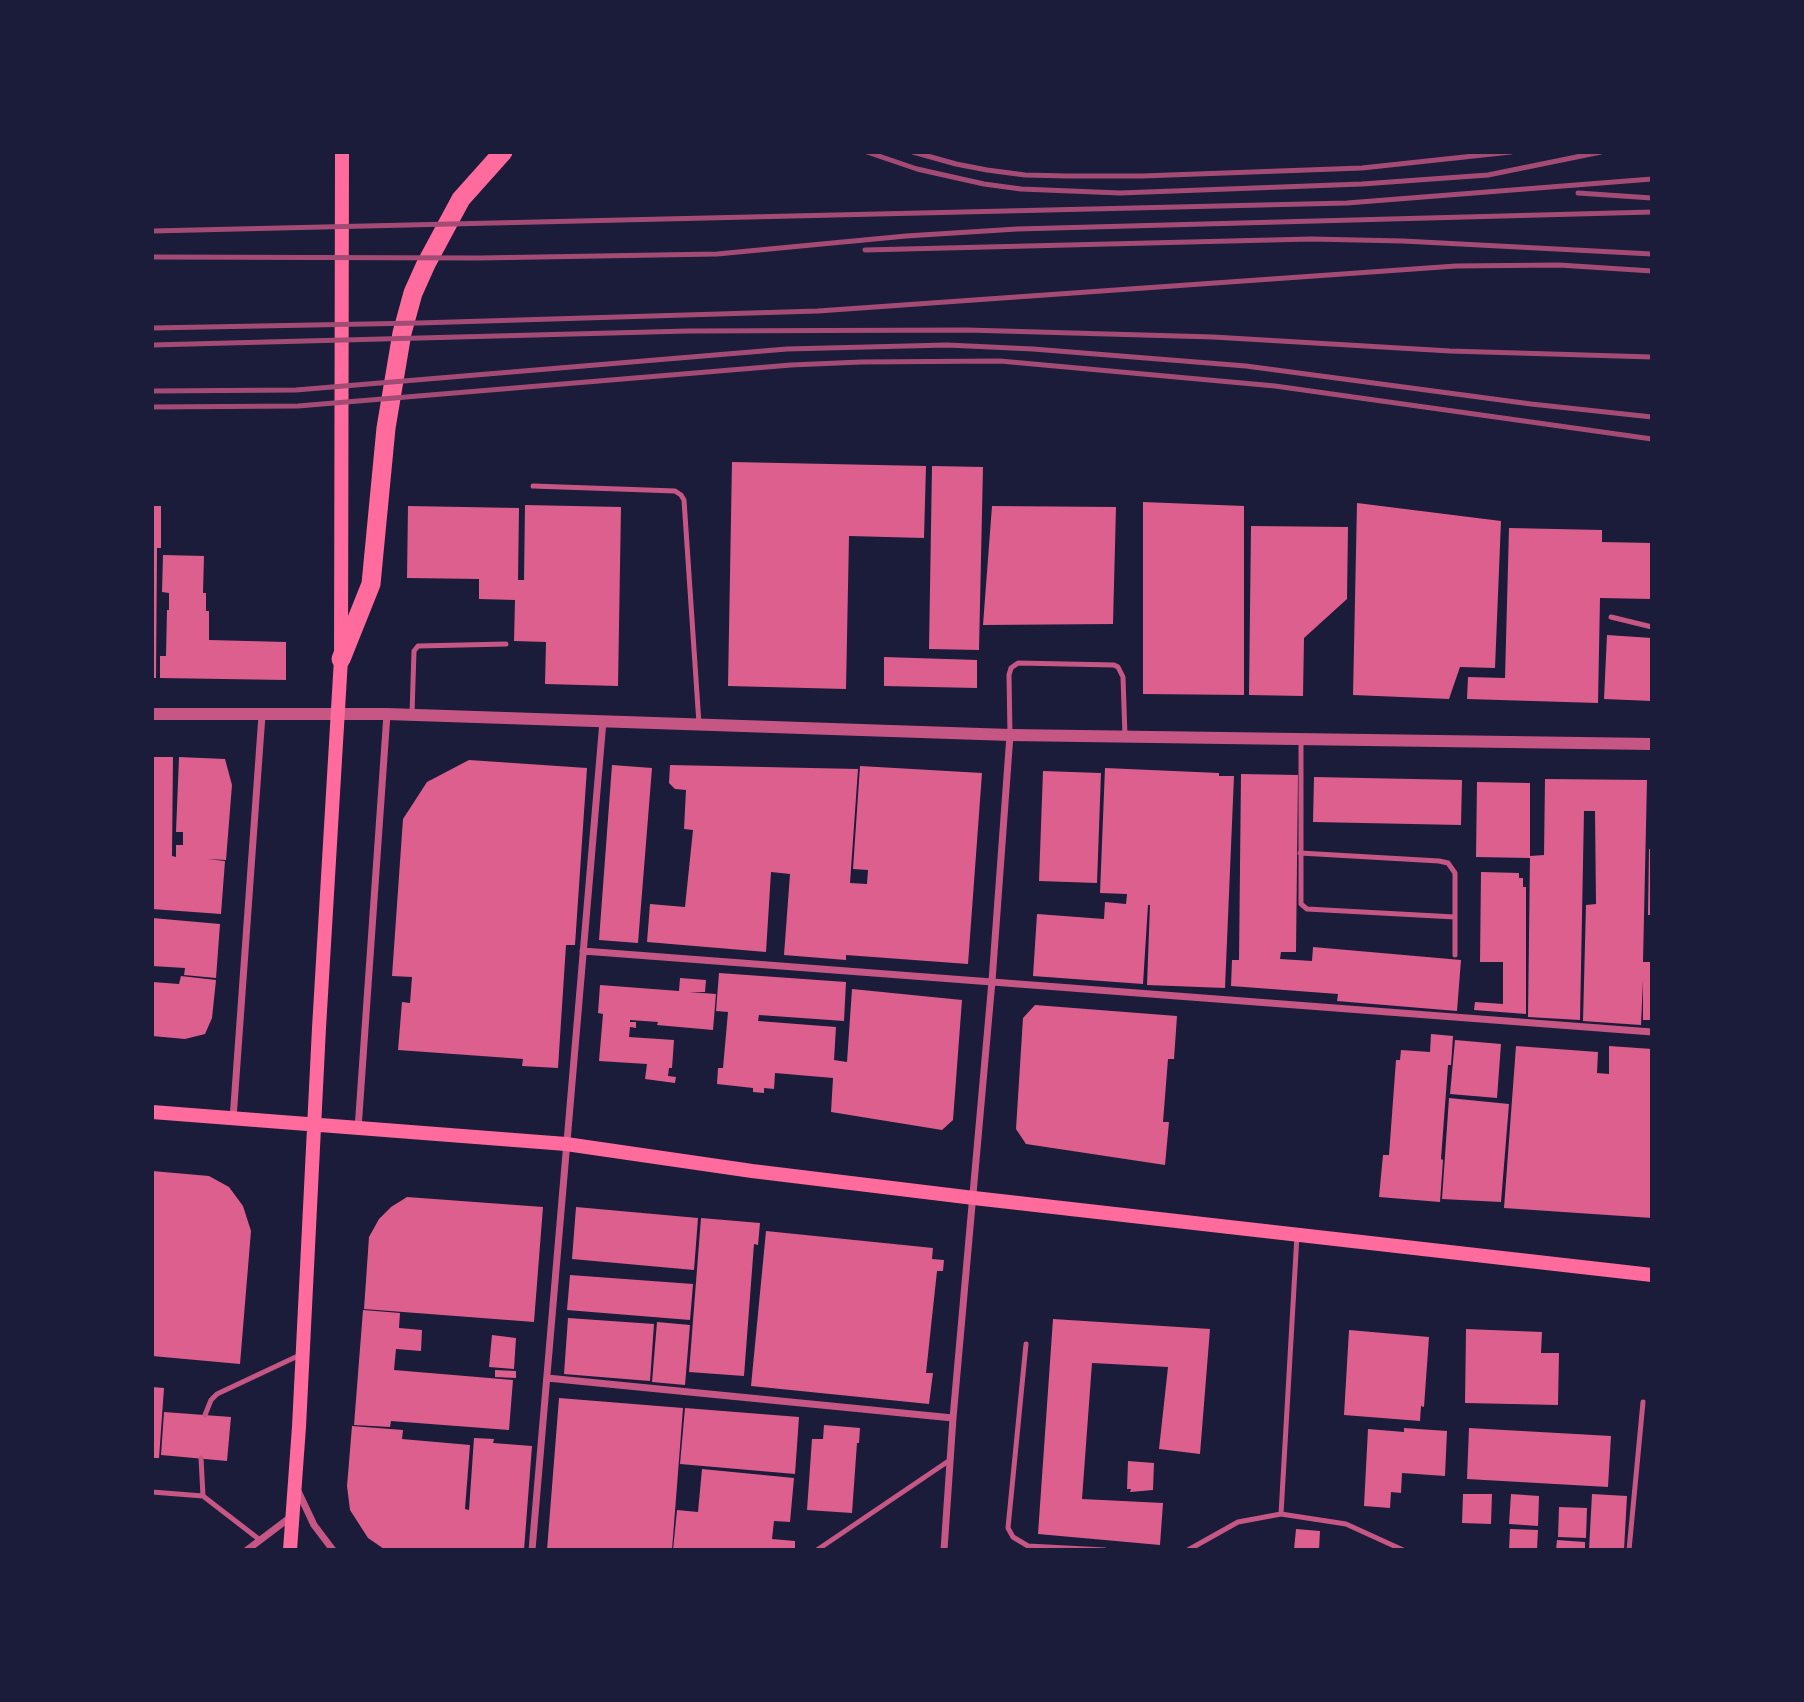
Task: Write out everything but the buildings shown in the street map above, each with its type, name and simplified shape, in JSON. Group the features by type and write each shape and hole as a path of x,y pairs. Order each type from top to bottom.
{"highway":[{"path":"341,659 364,605 372,576 386,428 402,333 413,293 461,199 503,152"}],"main road":[{"path":"290,1550 341,659 342,152"},
{"path":"152,1112 566,1144 752,1171 974,1198 1652,1275"}],"street":[{"path":"152,714 387,714 1010,735 1652,744"},
{"path":"358,1129 387,714"},
{"path":"233,1119 262,715"},
{"path":"532,1550 603,721"},
{"path":"944,1550 1010,735"},
{"path":"583,951 1652,1032"},
{"path":"547,1378 953,1418"},
{"path":"295,1484 314,1525 333,1550"},
{"path":"247,1550 293,1516"}],"lane":[{"path":"533,486 675,491 681,495 684,500 699,724"},
{"path":"1611,617 1652,627"},
{"path":"412,715 414,651 418,646 506,644"},
{"path":"1010,735 1009,675 1011,668 1018,663 1118,667 1123,677 1125,736"},
{"path":"1301,738 1299,900 1307,909 1455,917"},
{"path":"1300,853 1448,863 1455,873 1455,955"},
{"path":"1281,1514 1297,1235"},
{"path":"1026,1344 1008,1528 1013,1537 1028,1546 1105,1550"},
{"path":"205,1415 211,1400 217,1394 303,1354"},
{"path":"1629,1550 1643,1402"},
{"path":"201,1458 203,1496"},
{"path":"817,1550 950,1460"},
{"path":"152,1492 203,1496 261,1540"},
{"path":"1188,1550 1238,1522 1281,1514 1346,1524 1403,1550"}],"railway":[{"path":"867,152 917,169 984,184 1021,189 1120,193 1362,184 1488,175 1601,152"},
{"path":"913,152 987,170 1025,175 1067,176 1362,168 1511,152"},
{"path":"152,231 1347,203 1652,179"},
{"path":"1578,193 1652,198"},
{"path":"152,257 479,258 717,254 906,236 1017,229 1652,212"},
{"path":"865,250 1311,239 1652,254"},
{"path":"152,328 818,311 1456,266 1559,265 1652,271"},
{"path":"152,345 688,331 967,330 1213,337 1450,351 1652,357"},
{"path":"152,391 296,390 787,349 947,345 1246,366 1531,404 1652,417"},
{"path":"152,407 298,406 791,365 1000,361 1275,386 1652,439"}]}
